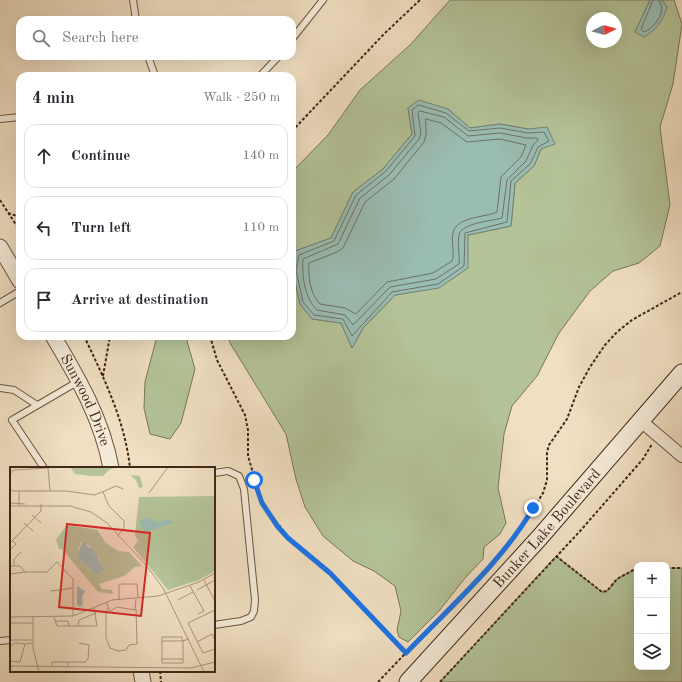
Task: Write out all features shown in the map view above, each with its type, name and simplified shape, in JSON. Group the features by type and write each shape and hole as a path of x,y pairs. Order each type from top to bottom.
{"main road":[{"name":"Bunker Lake Boulevard","path":"408,682 464,623 682,373"}],"street":[{"path":"0,246 16,274"},
{"name":"Sunwood Drive","path":"55,340 79,381 101,426 111,467"},
{"path":"641,421 682,456"},
{"path":"141,672 143,682"}],"lane":[{"path":"133,0 135,16"},
{"path":"296,34 323,0"},
{"path":"149,60 154,72"},
{"path":"264,72 275,60"},
{"path":"0,119 16,117"},
{"path":"0,303 16,293"},
{"path":"43,467 12,420 79,381"},
{"path":"0,388 14,390 37,405"},
{"path":"215,473 228,471 239,476 244,489 255,600 254,611 251,618 215,625"},
{"path":"0,641 10,640"}],"path":[{"path":"296,127 384,34 420,0"},
{"path":"0,200 16,225"},
{"path":"8,213 16,216"},
{"path":"378,682 490,565 522,527 543,493 547,480 547,452 549,445 567,419 579,387 605,345 617,332 632,320 682,292"},
{"path":"86,340 103,377 125,438 130,467"},
{"path":"103,377 109,340"},
{"path":"211,340 217,360 245,415 248,430 248,456 262,503 288,538 330,573 406,653"},
{"path":"440,682 643,459 657,435"},
{"path":"556,556 602,592 607,591 617,579 634,570"},
{"path":"670,568 682,568"},
{"path":"160,672 161,682"}],"green space":[{"path":"450,0 650,0 635,32 667,7 662,0 674,0 682,24 673,84 660,127 670,205 660,246 639,263 613,271 590,291 559,333 537,376 512,406 504,434 498,488 506,523 500,534 484,547 483,559 465,578 439,611 408,642 399,637 397,630 401,611 395,586 374,571 353,561 323,536 305,507 296,479 286,434 230,340 296,340 296,286 300,304 312,319 341,323 352,348 363,328 395,295 439,287 468,235 511,226 515,183 534,166 541,149 528,129 500,124 470,128 448,109 408,108 412,134 383,169 353,192 331,238 296,251 296,168 328,135 360,90 411,44"},
{"path":"156,340 187,340 195,369 181,423 170,439 150,434 144,408 145,382"},
{"path":"556,556 602,592 607,591 617,579 634,570 634,670 670,670 670,568 682,568 682,682 440,682"}],"water":[{"path":"650,0 662,0 667,7 659,24 653,31 644,37 635,32"},
{"path":"419,100 448,109 470,128 500,124 528,129 547,127 555,144 541,149 534,166 515,183 511,226 468,235 468,268 439,288 395,295 363,328 352,348 341,323 312,319 300,304 296,286 296,251 331,238 353,192 383,169 412,134 408,108"}],"route":[{"path":"254,480 262,503 278,527 288,538 330,573 406,653 490,565 522,527 533,508"}]}
